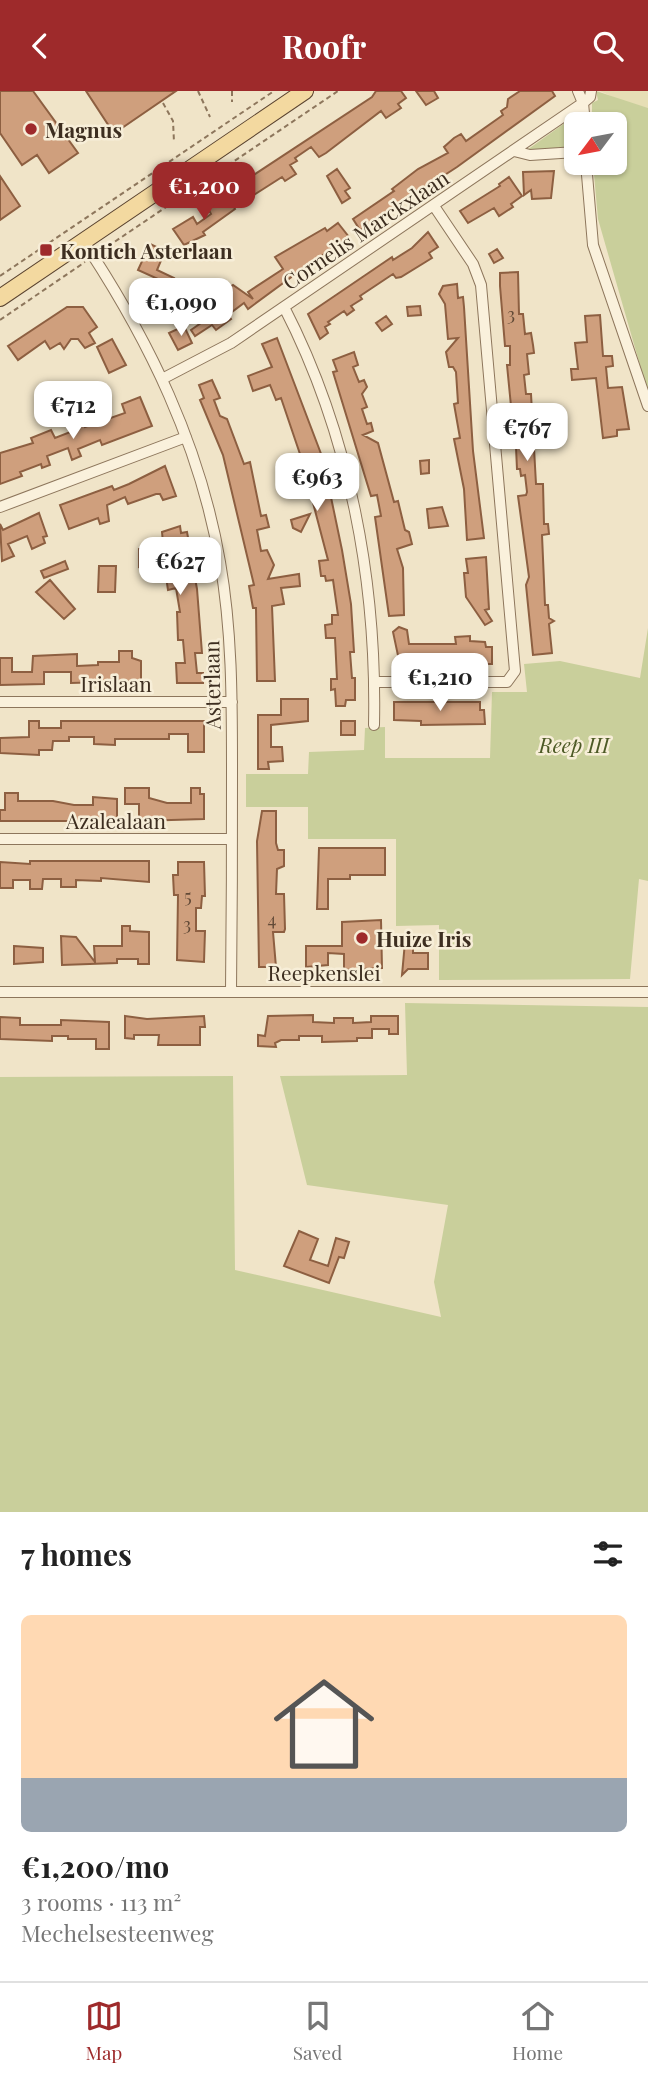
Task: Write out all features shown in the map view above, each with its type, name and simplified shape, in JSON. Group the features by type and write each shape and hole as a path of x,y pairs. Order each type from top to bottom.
{"main road":[{"path":"0,298 305,91"}],"street":[{"path":"578,91 584,112"},
{"path":"583,103 590,97 591,91"},
{"name":"Cornelis Marckxlaan","path":"164,378 220,350 583,103"},
{"path":"514,151 530,155 564,153"},
{"path":"587,175 593,245 648,406"},
{"path":"375,682 507,682 515,671 481,285 473,264 434,206"},
{"name":"Asterlaan","path":"84,242 164,378 186,437 220,560 230,634 232,702 232,991"},
{"path":"284,307 320,391 350,488 366,570 375,682 374,725"},
{"path":"0,507 186,437"},
{"name":"Irislaan","path":"0,702 232,702"},
{"name":"Azalealaan","path":"0,839 232,839"},
{"name":"Reepkenslei","path":"0,992 648,992"}],"path":[{"path":"198,91 210,117"},
{"path":"232,91 232,102"},
{"path":"0,276 274,91"},
{"path":"0,320 338,91"},
{"path":"163,103 173,121 174,142"}],"shaded area":[{"path":"600,91 648,91 648,108 622,101"}],"green space":[{"path":"596,91 648,108 648,393 598,219 594,175 627,175 627,112 592,112 592,103 598,100"},
{"path":"564,124 564,148 527,150"},
{"name":"Reep III","path":"648,628 648,881 639,879 630,979 439,980 439,925 396,926 396,839 308,839 308,807 246,807 246,774 308,774 309,752 364,750 365,728 385,727 385,758 490,758 492,692 527,692 524,664 560,661 640,678"},
{"path":"405,1003 648,1007 648,1512 0,1512 0,1077 233,1076 235,1270 441,1317 434,1282 448,1205 307,1185 280,1076 407,1075"}],"building":[{"name":"Magnus","path":"0,91 33,91 78,153 49,173 37,155 22,165 0,133"},
{"path":"86,91 176,91 122,128 109,126"},
{"path":"376,91 401,91 406,98 398,104 401,108 386,118 381,111 319,157 311,147 290,165 296,174 285,181 282,177 249,198 240,184 372,97"},
{"path":"416,91 434,91 438,98 426,105"},
{"path":"520,91 552,91 555,96 457,167 360,230 353,219 394,191 392,189 418,169 448,153 444,147 454,138 461,134 466,141 503,115 501,111 507,107 508,99"},
{"path":"337,169 350,188 345,191 350,198 342,203 327,176"},
{"path":"554,171 551,198 532,199 531,190 524,195 523,172"},
{"path":"0,176 20,206 0,220"},
{"path":"509,177 522,196 511,204 513,207 499,216 494,208 468,223 460,211 500,186 499,184"},
{"path":"227,196 235,209 203,232 205,235 184,245 173,229 193,217 197,224 211,214 207,207"},
{"path":"338,223 349,237 323,255 325,257 318,262 316,259 248,309 244,303 228,315 231,319 216,330 212,325 195,336 191,330 231,302 224,291 233,285 253,299 248,292 283,269 275,257"},
{"path":"428,232 438,247 429,253 432,258 401,277 396,278 393,274 360,296 362,299 351,306 354,310 347,315 344,311 328,322 330,324 325,327 328,333 320,339 308,314 392,257 393,260 412,248"},
{"path":"150,244 165,251 157,270 174,278 171,285 138,270"},
{"path":"497,249 503,258 494,263 489,254"},
{"path":"518,272 519,314 523,314 525,334 531,333 534,353 527,354 529,374 524,375 526,394 531,394 536,484 543,484 544,524 548,524 549,534 542,535 545,605 548,605 549,618 554,621 549,624 552,653 533,655 526,585 529,577 518,496 526,495 527,492 525,475 521,476 520,469 517,469 515,425 520,425 519,405 511,406 507,365 510,365 510,346 505,346 500,286 500,273"},
{"path":"457,284 458,298 463,297 473,451 484,538 467,540 464,489 454,439 460,438 454,404 458,403 456,372 453,367 449,367 446,352 458,338 448,339 445,304 439,294 443,286"},
{"path":"420,306 421,315 408,316 407,307"},
{"path":"67,307 83,307 97,327 89,333 95,343 85,348 78,339 71,339 64,349 60,343 50,349 45,341 18,360 8,346"},
{"path":"600,315 603,356 612,356 613,366 606,367 608,388 622,387 629,429 617,430 617,436 603,438 596,378 572,380 571,369 578,369 575,343 587,342 585,316"},
{"path":"386,316 392,324 382,331 376,323"},
{"path":"184,326 192,343 178,350 169,333"},
{"path":"277,338 323,459 342,550 351,604 354,652 350,652 352,678 355,678 355,700 346,700 345,706 336,706 335,689 331,690 331,679 337,679 335,638 326,638 325,625 332,624 332,615 338,615 333,580 326,581 325,576 321,576 319,561 328,560 301,457 281,398 276,400 270,385 253,391 248,376 272,367 262,344"},
{"path":"112,339 126,365 109,373 97,347"},
{"path":"354,352 358,365 353,367 359,382 364,380 367,387 362,394 367,407 362,409 367,424 371,423 373,431 363,435 378,443 394,502 398,501 405,530 409,532 412,544 397,549 403,568 404,615 389,616 375,517 381,516 377,495 371,496 333,372 337,371 333,360"},
{"path":"212,380 220,398 214,400 220,416 227,419 244,464 250,462 261,516 266,515 269,527 257,530 261,551 267,550 274,565 268,579 299,574 300,586 281,588 284,604 272,606 275,681 257,681 256,608 253,608 249,586 254,585 223,455 200,400 204,398 199,385"},
{"path":"140,397 152,426 102,445 100,440 78,449 81,456 72,460 68,448 47,456 50,465 42,468 41,464 20,472 22,476 0,484 0,453 33,443 31,438 51,430 55,438 73,431 71,427 83,422 85,427 125,413 122,404"},
{"path":"429,460 429,473 421,474 420,461"},
{"path":"165,466 176,496 163,500 160,494 156,494 128,504 125,497 107,505 109,521 100,524 98,518 69,529 60,505 112,486 114,490"},
{"path":"442,507 448,526 429,528 427,509"},
{"path":"39,513 47,536 43,537 45,543 32,549 27,536 8,544 14,556 2,561 0,524 3,530"},
{"path":"310,514 301,532 293,528 291,520"},
{"path":"180,526 181,533 187,532 189,543 183,544 186,563 192,562 197,589 202,653 195,653 197,673 203,673 203,683 177,683 176,663 185,663 183,640 178,640 177,612 180,612 176,588 168,590 164,563 139,567 139,549 163,543 162,532"},
{"path":"486,557 489,609 485,610 492,621 485,625 466,597 464,573 468,573 466,559"},
{"path":"65,561 68,569 44,578 41,571"},
{"path":"99,566 116,566 115,592 98,592"},
{"path":"50,580 75,609 64,619 36,592"},
{"path":"399,627 407,630 409,644 456,644 455,637 470,636 470,641 485,642 486,647 492,647 492,664 435,664 435,660 400,665 393,632"},
{"path":"119,651 132,651 132,658 141,661 141,681 71,683 71,672 44,672 44,684 0,685 0,658 12,658 12,672 32,672 33,656 77,654 77,666 98,665 98,662 119,662"},
{"path":"281,699 308,699 308,721 271,725 271,747 282,747 283,761 268,762 269,769 258,769 258,715 281,715"},
{"path":"394,702 480,702 480,710 484,710 485,724 421,725 421,721 394,720"},
{"path":"29,721 39,721 39,728 61,728 61,721 204,721 204,752 188,752 188,734 169,734 169,739 115,739 115,745 94,744 94,737 69,737 69,741 53,741 52,750 39,750 39,755 0,753 0,738 29,737"},
{"path":"341,721 355,721 355,735 341,735"},
{"path":"125,788 149,788 149,798 167,803 191,803 191,788 200,788 200,794 204,794 204,819 139,821 139,804 125,804"},
{"path":"5,793 18,793 18,801 53,801 74,805 93,805 93,797 117,799 117,821 0,821 0,810 5,810"},
{"path":"262,811 276,811 276,843 278,850 284,850 284,866 277,869 276,894 284,894 285,929 284,932 273,932 276,967 259,967 257,841"},
{"path":"319,848 385,848 385,875 350,875 350,879 328,879 328,909 317,909"},
{"path":"30,861 149,861 149,882 101,878 101,881 76,880 76,887 61,887 61,879 43,879 42,889 30,889 30,880 13,880 13,888 0,888 0,862 30,864"},
{"path":"178,862 204,862 205,896 202,896 201,908 196,908 196,931 205,931 204,962 177,960 178,895 174,895 173,875 178,875"},
{"name":"Huize Iris","path":"381,920 382,968 344,970 344,954 328,953 328,965 306,967 306,946 342,946 342,922"},
{"path":"122,926 130,926 130,931 149,932 149,964 138,964 138,959 117,959 117,963 62,965 61,936 76,937 95,962 94,946 122,946"},
{"path":"405,942 413,942 413,953 428,953 428,969 408,969 402,975"},
{"path":"14,946 43,948 43,962 14,964"},
{"path":"313,1015 313,1022 334,1023 334,1018 353,1018 353,1023 371,1022 371,1016 398,1016 398,1034 389,1034 389,1029 372,1029 372,1038 357,1038 357,1041 322,1042 322,1036 299,1036 299,1040 281,1040 275,1043 276,1047 258,1046 258,1035 265,1036 268,1016"},
{"path":"125,1016 147,1019 204,1016 205,1027 200,1027 200,1045 158,1045 159,1035 134,1035 134,1039 125,1038"},
{"path":"0,1017 20,1018 20,1025 61,1025 61,1020 109,1022 109,1049 96,1049 96,1039 68,1039 68,1036 52,1036 52,1041 0,1039"},
{"path":"299,1231 318,1239 310,1260 328,1266 336,1238 349,1242 344,1258 339,1257 329,1283 284,1266"}],"place":[{"name":"Magnus","path":"31,129"},
{"name":"Kontich Asterlaan","path":"46,250"},
{"name":"Huize Iris","path":"362,938"}]}
